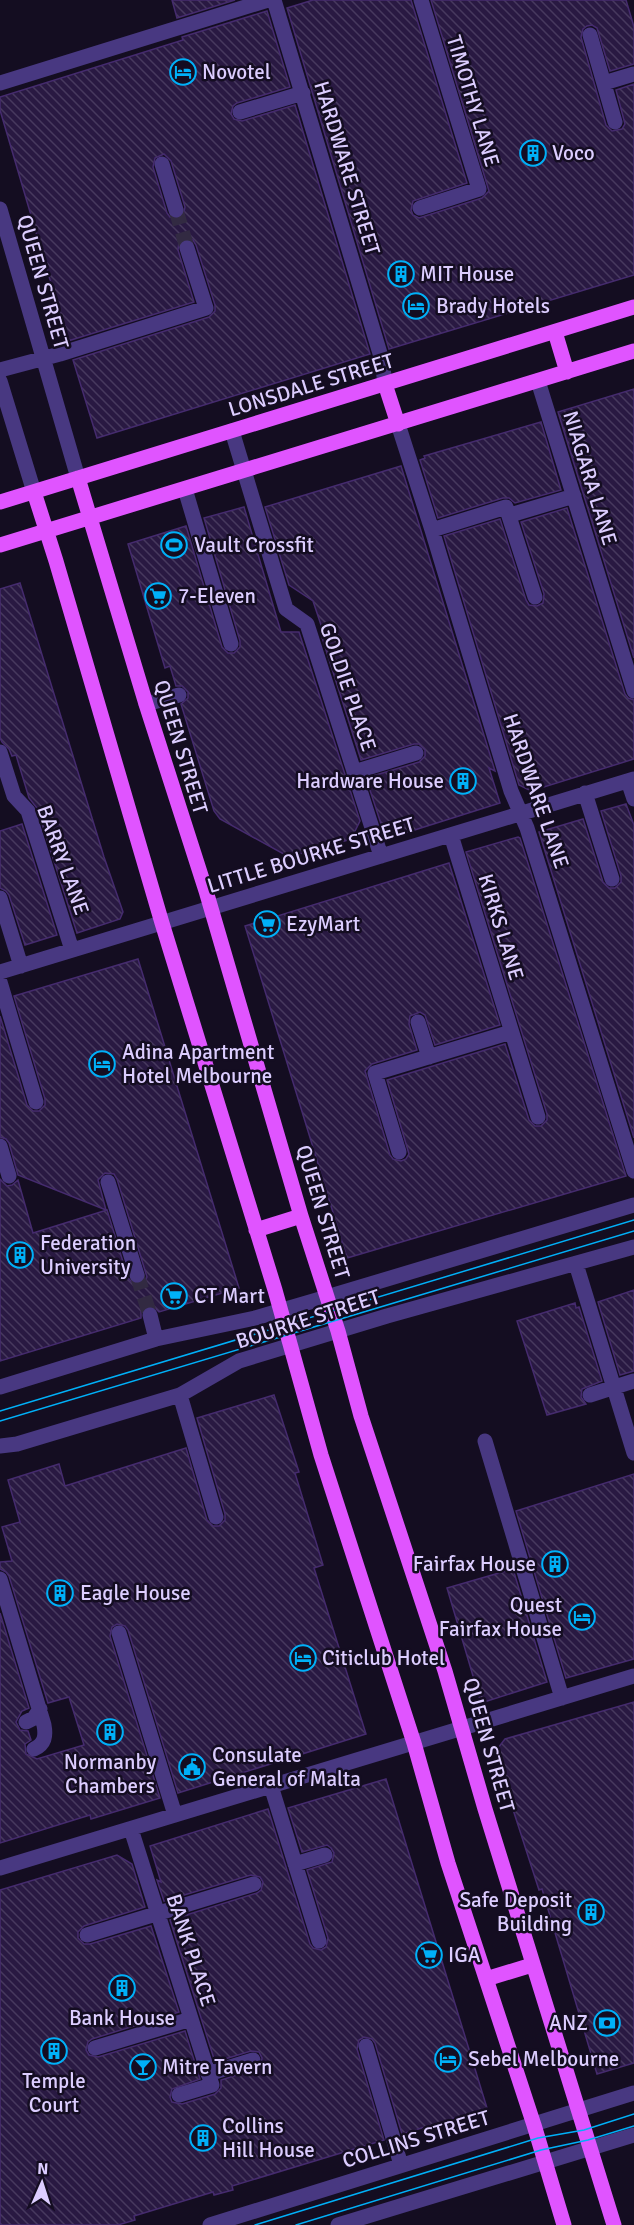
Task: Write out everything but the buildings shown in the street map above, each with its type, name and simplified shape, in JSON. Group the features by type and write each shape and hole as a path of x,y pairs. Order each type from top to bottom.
{"main road":[{"name":"LONSDALE STREET","path":"0,502 634,307"},
{"path":"555,332 567,372"},
{"path":"0,545 634,351"},
{"path":"385,384 398,424"},
{"name":"QUEEN STREET","path":"78,478 210,908 301,1216 338,1330 361,1416 446,1671 532,1965 614,2225"},
{"path":"34,492 280,1310 324,1466 414,1743 448,1863 534,2125 564,2225"},
{"path":"256,1230 301,1216"},
{"path":"486,1979 532,1965"}],"street":[{"path":"0,82 127,50 268,0"},
{"name":"HARDWARE STREET","path":"274,0 382,360 385,384"},
{"name":"TIMOTHY LANE","path":"420,0 479,189 420,208"},
{"path":"590,35 615,122"},
{"path":"604,83 634,74"},
{"path":"240,112 303,93"},
{"path":"162,164 176,210"},
{"name":"QUEEN STREET","path":"0,209 78,478"},
{"path":"0,370 60,354 206,308 187,248"},
{"path":"0,381 34,492"},
{"name":"NIAGARA LANE","path":"538,381 634,691"},
{"name":"HARDWARE LANE","path":"398,424 511,791 530,835 634,1171"},
{"name":"GOLDIE PLACE","path":"232,431 286,609 308,624 381,856"},
{"path":"185,489 231,644"},
{"path":"517,513 574,496"},
{"path":"432,530 506,507 535,597"},
{"path":"146,704 179,695"},
{"name":"BARRY LANE","path":"0,752 14,796 28,811 72,950"},
{"path":"354,772 416,753"},
{"path":"631,780 634,799"},
{"name":"LITTLE BOURKE STREET","path":"0,972 631,780"},
{"path":"585,794 612,879"},
{"name":"KIRKS LANE","path":"451,835 538,1117"},
{"path":"0,898 21,966"},
{"path":"0,982 36,1102"},
{"path":"418,1022 429,1057"},
{"path":"399,1152 375,1073 512,1032"},
{"path":"0,1146 9,1176"},
{"path":"108,1182 137,1275"},
{"name":"BOURKE STREET","path":"0,1387 156,1339 327,1297 634,1205"},
{"name":"BOURKE STREET","path":"0,1446 17,1444 180,1395 239,1361 290,1347 338,1330 634,1247"},
{"path":"576,1264 634,1453"},
{"path":"150,1315 156,1339"},
{"path":"590,1395 634,1381"},
{"path":"180,1395 216,1517"},
{"path":"485,1441 562,1698"},
{"path":"0,1579 44,1725 45,1738 34,1749"},
{"path":"119,1633 175,1815"},
{"path":"0,1868 634,1677"},
{"path":"26,1722 34,1718 40,1709"},
{"path":"271,1786 319,1941"},
{"name":"BANK PLACE","path":"131,1829 210,2079"},
{"path":"295,1864 325,1855"},
{"path":"87,1935 254,1884"},
{"path":"95,2048 191,2019"},
{"path":"366,2046 401,2166"},
{"path":"179,2095 253,2060"},
{"name":"COLLINS STREET","path":"210,2225 634,2093"},
{"path":"338,2225 634,2134"}],"tunnel":[{"path":"176,210 187,248"},
{"path":"137,1275 150,1315"}],"tram line":[{"path":"0,1411 634,1220"},
{"path":"0,1421 634,1231"},
{"path":"255,2225 538,2138 584,2130 634,2114"},
{"path":"296,2225 541,2150 588,2140 634,2126"}],"place":[{"name":"Novotel","path":"183,72"},
{"name":"Voco","path":"533,153"},
{"name":"MIT House","path":"401,274"},
{"name":"Brady Hotels","path":"416,306"},
{"name":"Vault Crossfit","path":"174,545"},
{"name":"7-Eleven","path":"158,596"},
{"name":"Hardware House","path":"463,781"},
{"name":"EzyMart","path":"267,924"},
{"name":"Adina Apartment Hotel Melbourne","path":"102,1064"},
{"name":"Federation University","path":"20,1255"},
{"name":"CT Mart","path":"174,1296"},
{"name":"Fairfax House","path":"555,1564"},
{"name":"Eagle House","path":"60,1593"},
{"name":"Quest Fairfax House","path":"582,1617"},
{"name":"Citiclub Hotel","path":"303,1658"},
{"name":"Normanby Chambers","path":"110,1732"},
{"name":"Consulate General of Malta","path":"192,1767"},
{"name":"Safe Deposit Building","path":"591,1912"},
{"name":"IGA","path":"429,1955"},
{"name":"Bank House","path":"122,1988"},
{"name":"ANZ","path":"607,2023"},
{"name":"Temple Court","path":"54,2051"},
{"name":"Sebel Melbourne","path":"448,2059"},
{"name":"Mitre Tavern","path":"143,2067"},
{"name":"Collins Hill House","path":"203,2138"}]}
